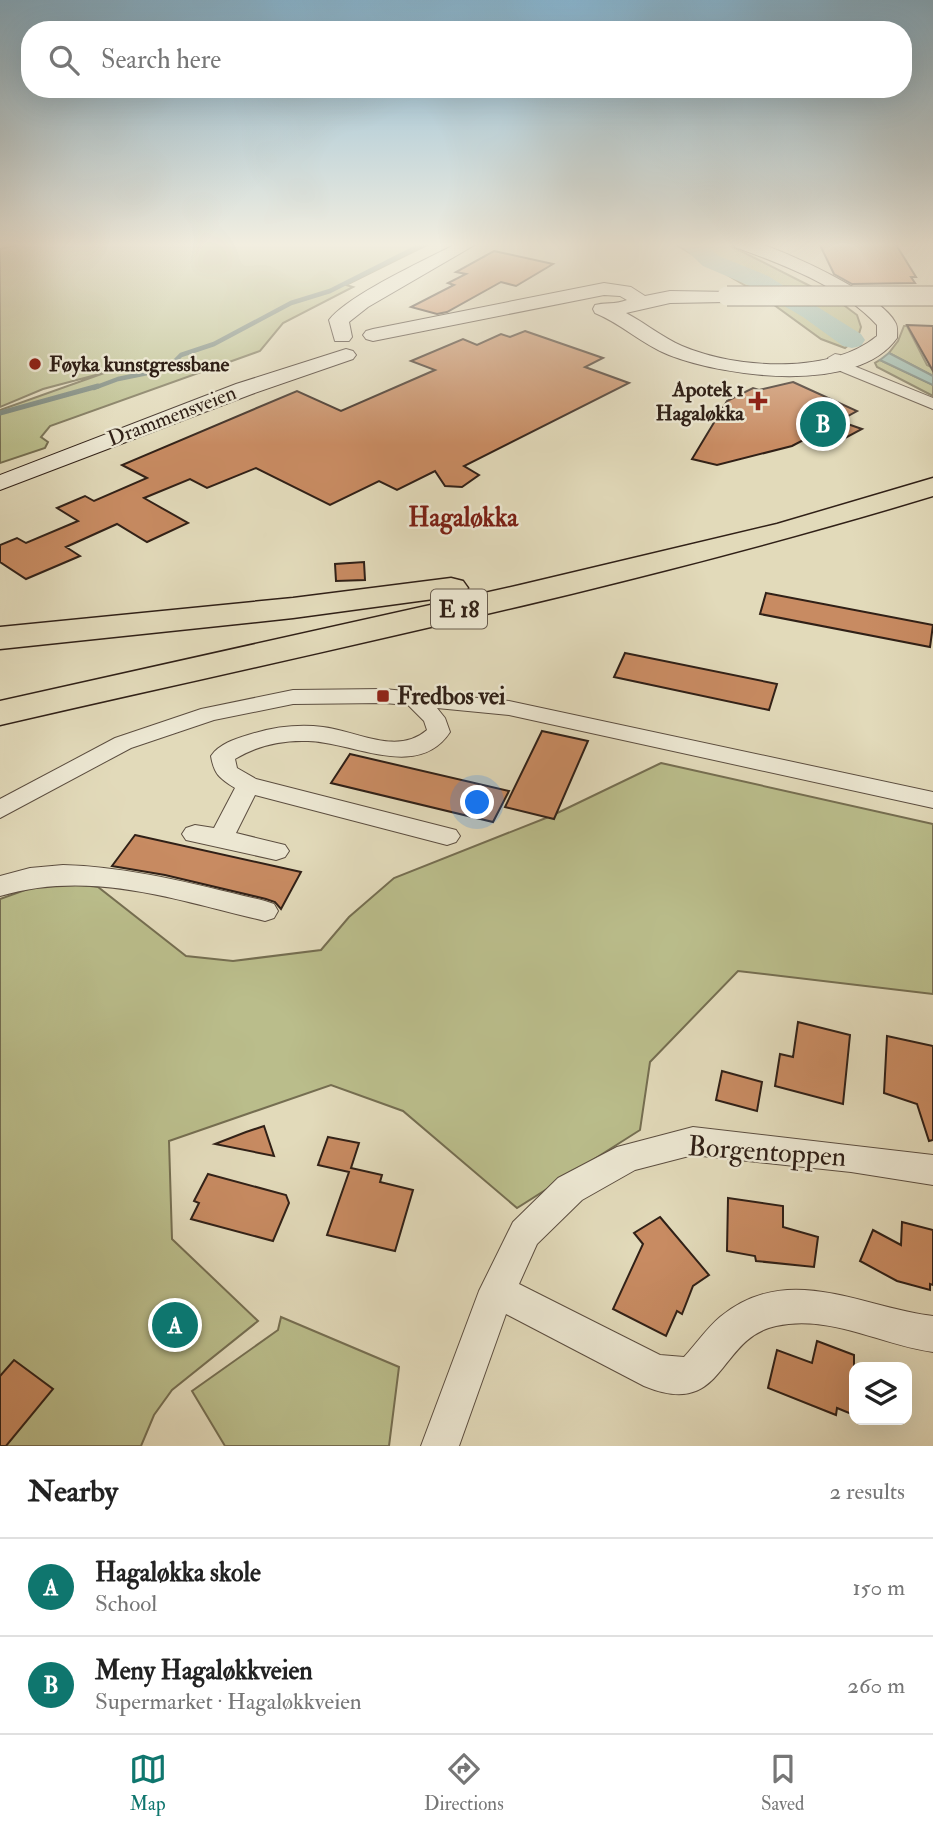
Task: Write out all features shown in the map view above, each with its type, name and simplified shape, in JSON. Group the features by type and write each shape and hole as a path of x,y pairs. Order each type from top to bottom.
{"highway":[{"name":"E 18","path":"0,692 505,580 920,483"},
{"name":"E 18","path":"0,713 746,541 920,483"},
{"name":"E 18","path":"0,638 279,610 505,580"}],"main road":[{"path":"352,310 339,320 361,346"},
{"name":"Drammensveien","path":"0,473 144,415 361,346 547,310"},
{"path":"608,310 677,351 738,364 792,369 841,362 871,353 887,338 887,324 875,310"},
{"path":"634,310 638,326"},
{"path":"841,362 872,337 869,324 860,310"},
{"name":"Drammensveien","path":"0,484 361,346"}],"street":[{"path":"841,362 933,404"},
{"path":"0,810 30,791 123,743 209,714 293,697 384,696 509,708 933,800"},
{"path":"416,700 434,718 439,732 427,745 406,750 379,748 337,736 302,733 271,735 243,742 223,756 226,772 248,785 447,836"},
{"path":"221,838 248,785"},
{"path":"195,834 276,850"},
{"path":"0,886 52,873 112,877 265,912"},
{"name":"Borgentoppen","path":"440,1446 497,1292 524,1233 570,1189 628,1157 693,1141 933,1170"},
{"path":"497,1292 657,1373 691,1376 736,1327 770,1309 821,1307 933,1334"}],"green space":[{"path":"0,310 307,310 283,323 260,351 50,426 41,437 48,442 45,448 0,463 0,410 107,372 43,389 0,407"},
{"path":"782,310 851,310 857,315 861,327 858,337 845,348 821,339"},
{"path":"904,326 907,326 927,365 933,368 933,376 889,353"},
{"path":"880,360 933,385 933,396 877,367 875,363"},
{"path":"661,763 933,824 933,994 738,971 650,1062 640,1130 517,1208 403,1111 331,1085 169,1141 172,1239 258,1321 172,1390 154,1415 141,1446 0,1446 0,899 50,881 98,887 186,956 233,961 321,950 349,917 394,878 551,816"},
{"path":"281,1317 399,1367 389,1446 225,1446 192,1391 278,1330"}],"water":[{"path":"889,353 933,376 933,385 880,360"}],"building":[{"path":"424,310 450,310 437,314"},
{"path":"907,325 933,326 933,371"},
{"path":"525,331 603,358 585,367 629,383 464,466 479,475 462,487 445,486 435,471 397,490 379,481 330,505 256,468 207,488 190,479 144,498 188,523 147,542 117,524 66,547 80,556 26,579 0,562 0,545 17,538 26,543 78,521 57,508 85,496 94,501 147,478 122,465 297,391 341,411 435,370 411,361 463,339 477,345 501,334 510,337"},
{"path":"793,382 857,411 839,421 862,429 834,444 811,436 792,446 717,465 692,459 727,401 753,388 759,390"},
{"path":"364,562 365,580 336,581 335,564"},
{"path":"766,593 933,625 930,647 760,614"},
{"path":"625,653 777,684 769,710 614,677"},
{"path":"542,731 588,741 554,819 505,807"},
{"path":"350,754 509,791 493,822 331,783"},
{"path":"135,835 301,872 281,909 275,902 266,899 165,875 112,866"},
{"path":"798,1022 850,1035 843,1104 775,1086 780,1054 793,1057"},
{"path":"887,1036 933,1046 933,1140 929,1141 917,1104 884,1093"},
{"path":"722,1071 762,1082 757,1111 716,1100"},
{"path":"264,1126 274,1156 215,1144 246,1132"},
{"path":"328,1137 359,1143 351,1168 382,1175 380,1182 413,1190 395,1251 327,1235 349,1172 318,1165"},
{"path":"208,1174 286,1195 289,1203 273,1241 191,1219 199,1203 194,1201"},
{"path":"728,1198 783,1206 783,1227 818,1237 814,1267 756,1261 755,1256 727,1251"},
{"path":"660,1217 709,1275 693,1286 682,1314 677,1311 666,1336 613,1309 643,1244 634,1233"},
{"path":"902,1222 933,1230 933,1285 930,1284 930,1290 897,1281 860,1261 873,1230 901,1245"},
{"path":"817,1341 854,1355 854,1362 849,1362 849,1413 837,1408 836,1415 768,1388 777,1350 812,1363"},
{"path":"14,1360 53,1389 6,1446 0,1446 0,1376"}],"waterway":[{"path":"94,388 118,379 167,369 181,355 214,344 277,310"},
{"path":"814,314 852,340"},
{"path":"0,413 98,386"}],"place":[{"name":"Føyka kunstgressbane","path":"35,364"},
{"name":"Apotek 1 Hagaløkka","path":"758,401"},
{"name":"Meny Hagaløkkveien","path":"823,424"},
{"name":"Fredbos vei","path":"383,696"},
{"name":"Hagaløkka skole","path":"175,1325"}],"district":[{"name":"Hagaløkka","path":"463,518"}]}
